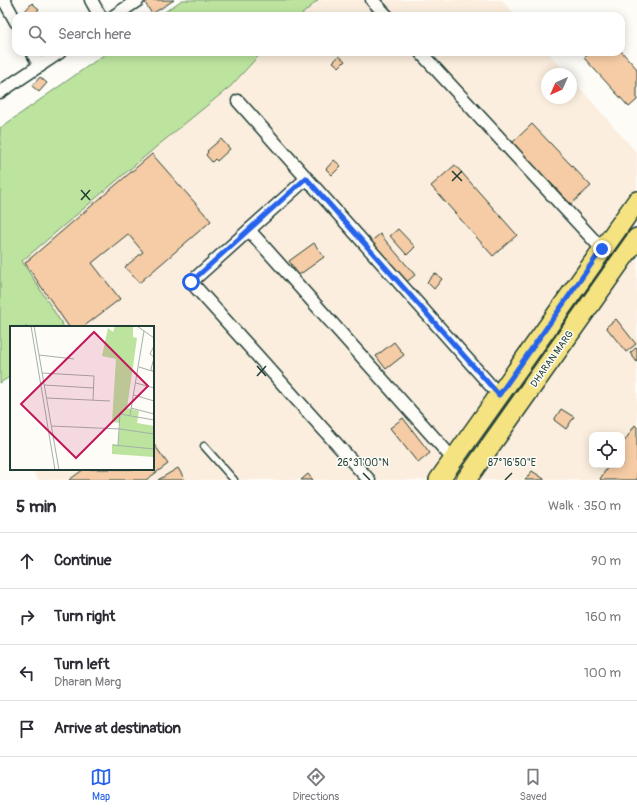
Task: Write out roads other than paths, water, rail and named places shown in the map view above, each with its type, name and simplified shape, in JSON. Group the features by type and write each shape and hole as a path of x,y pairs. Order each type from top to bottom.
{"main road":[{"path":"439,480 637,201"},
{"name":"DHARAN MARG","path":"466,480 637,238"}],"street":[{"path":"4,0 12,15"},
{"path":"91,0 98,12"},
{"path":"120,12 138,0"},
{"path":"372,0 383,12"},
{"path":"34,56 40,66"},
{"path":"0,92 54,56"},
{"path":"424,56 602,249"},
{"path":"238,101 499,395"},
{"path":"306,178 191,282 369,480"},
{"path":"249,230 454,460"}],"lane":[{"path":"204,446 234,480"}]}
